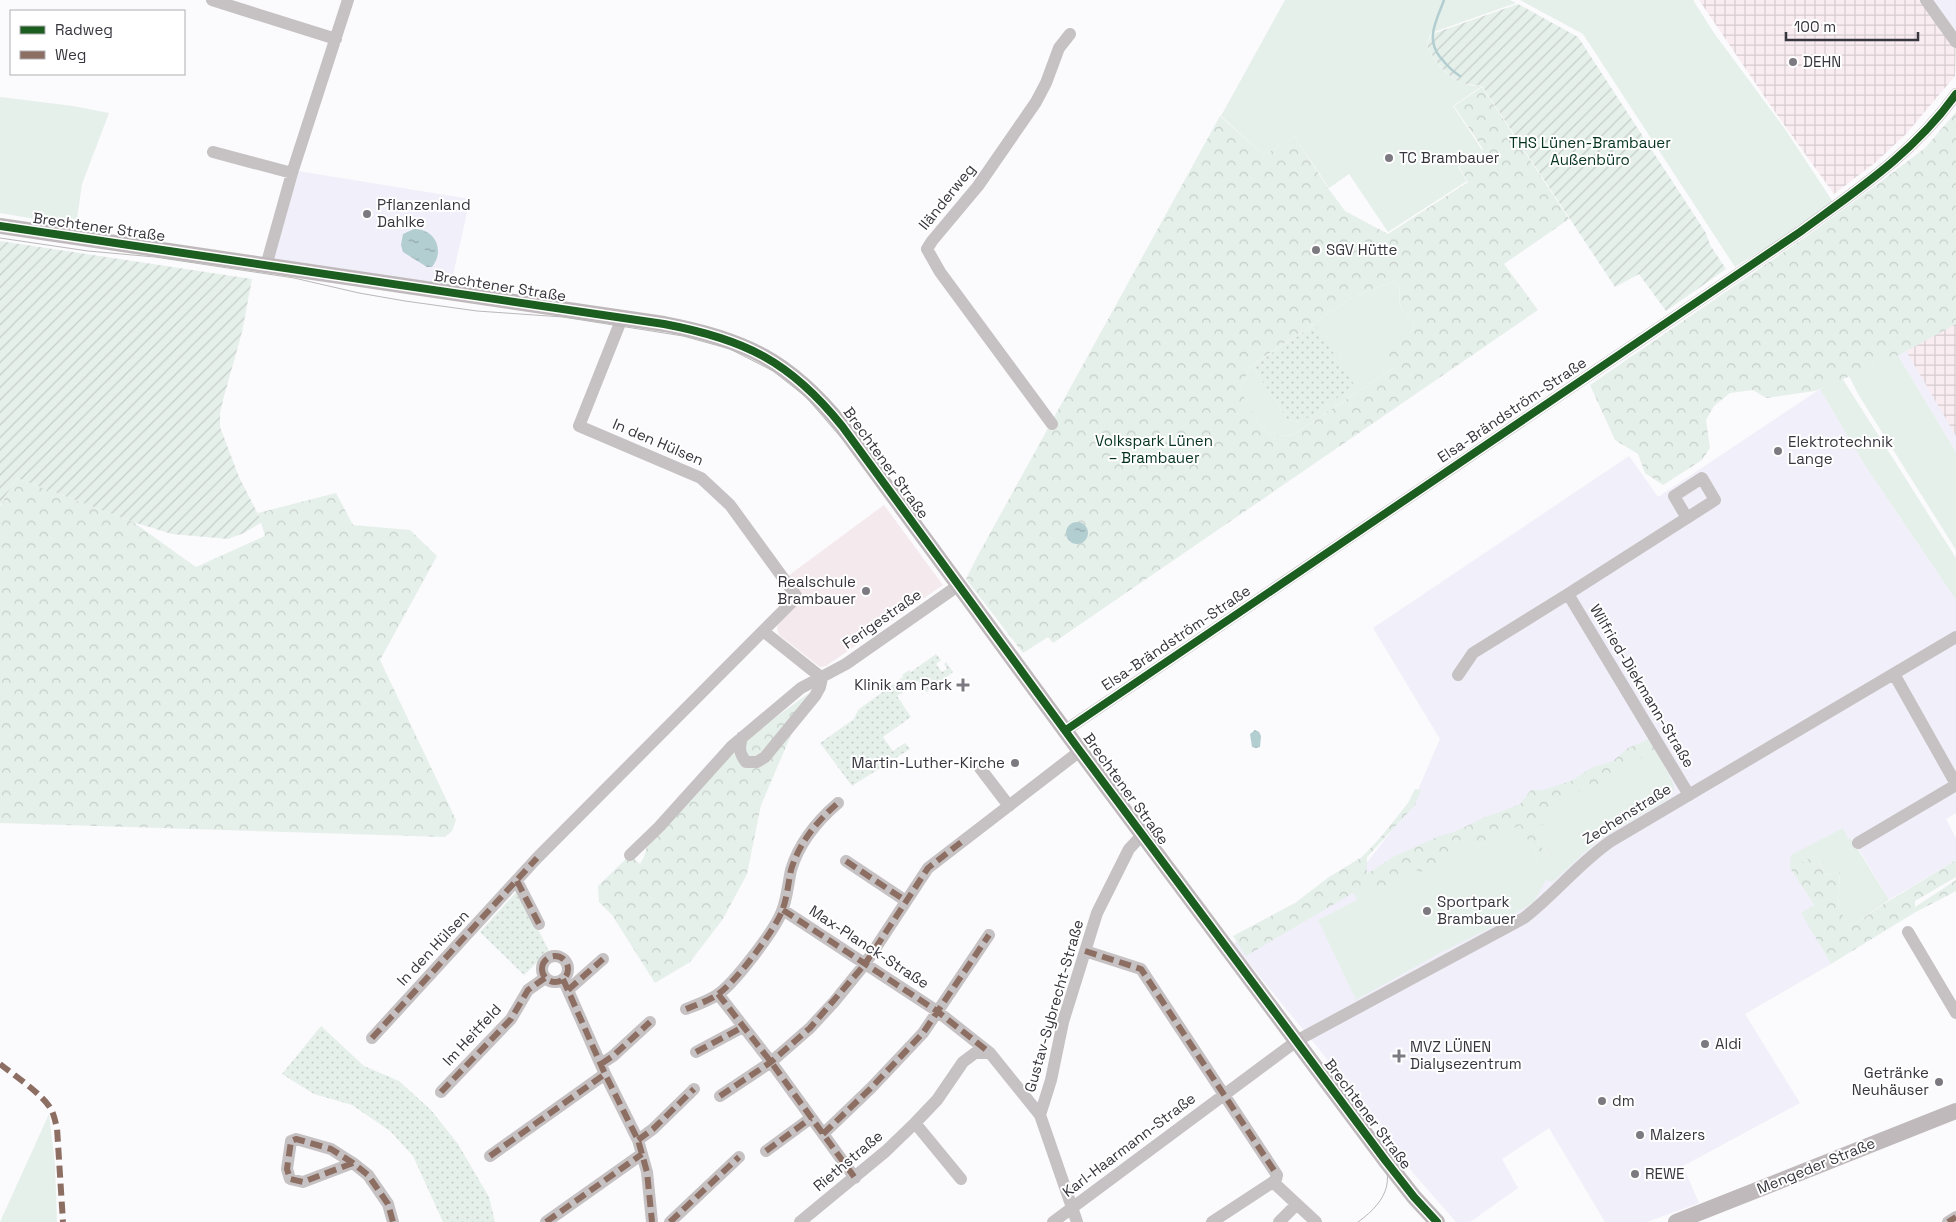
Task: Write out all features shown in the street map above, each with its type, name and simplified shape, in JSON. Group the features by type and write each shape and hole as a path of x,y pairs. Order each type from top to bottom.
{"main road":[{"name":"Brechtener Straße","path":"0,226 683,328 726,339 753,350 791,374 817,398 842,426 1080,751 1399,1179 1437,1222"},
{"name":"Mengeder Straße","path":"1676,1222 1956,1111"}],"street":[{"path":"212,0 336,38"},
{"path":"266,266 292,173 348,0"},
{"path":"1926,0 1956,42"},
{"name":"Iländerweg","path":"1052,424 940,272 927,249 978,186 1031,109 1046,83 1059,48 1070,34"},
{"name":"Elsa-Brändström-Straße","path":"1066,730 1800,232 1879,173 1918,140 1956,94"},
{"path":"213,152 292,173"},
{"name":"In den Hülsen","path":"372,1038 537,858 797,597 730,504 701,478 579,426 622,318"},
{"path":"1458,675 1473,653 1687,518"},
{"name":"Ferigestraße","path":"630,855 659,827 732,746 801,688 846,664 959,585"},
{"name":"Wilfried-Diekmann-Straße","path":"1568,594 1689,794"},
{"path":"742,737 739,748 741,755 746,762 757,762 774,749 800,716 820,687 822,678 763,631"},
{"name":"Zechenstraße","path":"1297,1042 1524,918 1539,907 1596,852 1689,794 1956,637"},
{"path":"1858,843 1956,785 1894,674"},
{"path":"720,1096 771,1062 810,1028 865,964 928,868 1080,751"},
{"path":"980,768 1009,806"},
{"path":"686,1009 718,994 747,964 783,910 792,869 808,834 823,816 838,803"},
{"name":"Gustav-Sybrecht-Straße","path":"1077,1222 1040,1115 1064,1022 1097,913 1129,849 1142,834"},
{"path":"846,861 906,901"},
{"path":"517,881 539,924"},
{"name":"Max-Planck-Straße","path":"783,910 937,1011 990,1053 1040,1115"},
{"path":"1908,932 1956,1013"},
{"path":"823,1134 871,1088 923,1033 989,935"},
{"path":"1085,951 1142,969 1224,1094 1275,1178 1297,1204 1316,1222"},
{"path":"565,985 545,978 542,970 544,963 550,957 557,956 564,960 568,967 565,985 638,1140 647,1172 652,1222"},
{"path":"565,985 603,959"},
{"name":"Im Heitfeld","path":"441,1092 511,1019 528,990 545,978"},
{"path":"718,994 771,1062 854,1178"},
{"path":"490,1156 603,1069 613,1056 650,1022"},
{"path":"696,1052 743,1027"},
{"name":"Karl-Haarmann-Straße","path":"1053,1222 1297,1042"},
{"name":"Riethstraße","path":"800,1222 886,1152 937,1100 963,1062 975,1053 990,1053"},
{"path":"638,1140 653,1129 694,1089"},
{"path":"766,1151 811,1118"},
{"path":"915,1123 961,1179"},
{"path":"353,1163 303,1182 290,1179 287,1169 291,1141 296,1139 331,1149 353,1163 368,1175 379,1188 388,1204 393,1222"},
{"path":"546,1222 642,1154"},
{"path":"670,1222 740,1157"},
{"path":"1212,1222 1275,1178"},
{"path":"1279,1222 1297,1204"},
{"path":"1948,1222 1956,1217"}],"shaded area":[{"path":"1699,0 1932,0 1956,37 1955,76 1906,134 1876,162 1834,194 1775,112"},
{"path":"1932,0 1956,0 1956,37"},
{"path":"298,171 470,199 450,288 273,259"},
{"path":"1956,320 1956,452 1897,354"},
{"path":"1956,320 1956,436 1905,349"},
{"path":"1820,389 1864,464 1956,600 1956,813 1946,819 1956,838 1956,860 1889,900 1852,838 1790,868 1814,905 1802,914 1831,964 1745,1014 1800,1103 1683,1166 1699,1203 1647,1222 1605,1222 1549,1128 1502,1159 1518,1188 1470,1222 1456,1222 1413,1173 1319,1049 1233,944 1362,869 1411,806 1440,739 1373,628 1629,456 1658,497"},
{"name":"Realschule Brambauer","path":"884,505 943,585 826,666 820,667 779,635 777,629 778,622 803,597 788,576"}],"green space":[{"path":"1285,0 1510,0 1516,3 1431,33 1427,45 1437,63 1448,74 1468,85 1482,86 1453,106 1482,150 1458,167 1467,181 1388,232 1349,174 1329,188 1295,137 1264,155 1221,116"},
{"path":"1520,0 1693,0 1714,33 1785,129 1833,202 1798,228 1735,267 1583,34"},
{"name":"THS Lünen-Brambauer Außenbüro","path":"1518,4 1578,37 1706,233 1710,245 1726,269 1666,311 1639,274 1615,287 1482,86 1460,82 1448,74 1437,63 1427,45 1432,34"},
{"name":"Volkspark Lünen – Brambauer","path":"1482,87 1569,219 1504,264 1538,310 1053,643 1048,637 1023,653 966,579 1220,116 1264,155 1295,137 1345,211 1388,234 1468,182 1459,167 1483,149 1454,106","holes":["1396,281 1402,310 1415,323 1411,332 1389,344 1384,358 1395,362 1395,367 1293,435 1285,436 1268,433 1261,426 1245,400 1241,389 1250,366 1356,295"]},
{"path":"0,97 73,106 109,113 82,184 76,226 0,213"},
{"path":"1956,112 1956,324 1899,355 1815,391 1766,398 1753,390 1730,393 1714,406 1706,420 1710,448 1702,460 1663,485 1645,473 1638,454 1615,440 1590,385 1804,238 1883,180 1925,148"},
{"path":"0,241 252,279 242,332 220,413 220,427 239,477 262,522 244,533 228,539 172,534 133,522 17,478 0,505"},
{"path":"1396,281 1398,284 1402,310 1415,323 1395,367 1293,435 1285,436 1268,433 1261,426 1244,400 1241,389 1250,366 1356,295","holes":["1315,325 1301,422 1288,420 1252,366"]},
{"path":"1315,325 1355,386 1301,422 1288,420 1252,366"},
{"path":"1897,354 1956,452 1956,550 1858,394 1848,374"},
{"path":"1842,378 1956,558 1956,600 1864,464 1820,389"},
{"path":"17,478 133,522 196,567 265,536 258,513 336,493 353,525 410,530 437,556 380,660 456,820 452,831 445,837 0,823 0,506"},
{"path":"936,654 941,660 936,664 942,672 947,669 944,664 946,662 953,672 926,692 918,681 897,696 911,717 883,737 893,751 905,743 910,749 852,786 820,743 854,719 858,710 903,677 902,675 909,670 911,672"},
{"path":"809,693 761,805 747,874 723,919 690,962 655,983 612,915 599,902 598,886 630,855 640,864 649,839 735,747"},
{"path":"1649,739 1656,749 1616,773 1604,783 1586,786 1570,798 1550,808 1545,824 1537,827 1537,841 1549,857 1541,864 1520,825 1479,847 1476,842 1419,873 1417,870 1376,892 1373,886 1355,895 1353,893 1246,956 1233,936 1295,903 1329,877 1362,857 1408,803 1415,789 1421,790 1415,805 1367,857 1367,874 1393,857 1439,836 1454,832 1483,818 1520,804 1531,790 1543,790 1571,781 1593,767 1613,761 1628,748"},
{"name":"Sportpark Brambauer","path":"1656,749 1673,783 1674,790 1668,799 1598,840 1553,882 1546,880 1534,902 1490,928 1438,954 1356,1000 1318,920 1357,900 1355,895 1373,886 1376,892 1417,870 1419,873 1476,842 1479,847 1520,825 1540,863 1549,856 1537,841 1537,826 1545,824 1550,808 1570,798 1586,786 1604,783 1616,773"},
{"path":"1843,828 1848,839 1851,838 1889,900 1850,927 1838,908 1840,871 1825,875 1817,855 1790,868 1791,855"},
{"path":"1817,855 1825,875 1840,871 1838,907 1850,927 1956,860 1956,877 1915,901 1915,907 1956,880 1956,891 1914,913 1831,964 1801,913 1814,905 1790,868"},
{"path":"518,890 549,951 524,975 480,932"},
{"path":"321,1026 364,1066 399,1081 431,1110 458,1144 489,1197 495,1222 443,1222 413,1156 390,1131 352,1105 314,1094 282,1074"},
{"path":"49,1114 55,1164 57,1222 0,1222"}],"water":[{"path":"414,229 428,233 436,242 438,254 432,267 427,267 403,252 401,245 403,234"},
{"path":"1077,522 1085,525 1088,533 1085,541 1077,544 1069,541 1066,533 1069,525"},
{"path":"1255,730 1261,736 1260,747 1256,748 1252,747 1250,734"}],"waterway":[{"path":"1444,0 1434,29 1433,43 1440,57 1451,70 1460,76"}],"tram line":[{"path":"0,238 88,251 155,257 294,278 405,301 477,311 563,317 683,336 730,349 773,371 806,397 851,449 1031,693 1098,771 1374,1142 1386,1166 1387,1186 1377,1205 1358,1222"}],"marked path":[{"path":"686,1009 717,995 743,969 763,943 782,911 794,860 816,825 838,803"},
{"path":"720,1096 771,1062 810,1028 865,964 928,868 964,840"},
{"path":"372,1038 537,858"},
{"path":"846,861 906,901"},
{"path":"517,881 539,924"},
{"path":"783,910 937,1011 990,1053"},
{"path":"823,1134 871,1088 923,1033 989,935"},
{"path":"1085,951 1141,969 1277,1175"},
{"path":"555,956 564,960 568,969 564,978 555,982 546,978 542,969 546,960 555,956"},
{"path":"568,990 603,959"},
{"path":"441,1092 511,1019 528,990 545,978"},
{"path":"563,979 605,1074 638,1140 647,1172 652,1222"},
{"path":"718,994 771,1062 855,1178"},
{"path":"601,1064 613,1056 650,1022"},
{"path":"696,1052 743,1027"},
{"path":"0,1064 39,1095 49,1106 53,1114 57,1128 63,1222"},
{"path":"490,1156 605,1074"},
{"path":"638,1140 653,1129 694,1089"},
{"path":"766,1151 811,1118"},
{"path":"353,1163 303,1182 290,1179 287,1169 291,1141 296,1139 331,1149 353,1163 368,1175 388,1204 393,1222"},
{"path":"546,1222 642,1154"},
{"path":"670,1222 739,1157"},
{"path":"1948,1222 1956,1217"}],"cycle path":[{"path":"1066,730 1800,232 1884,169 1922,134 1956,94"},
{"path":"0,226 664,324 718,337 764,356 784,369 804,385 842,426 1080,751 1385,1160 1414,1197 1437,1222"}],"place":[{"name":"DEHN","path":"1793,62"},
{"name":"TC Brambauer","path":"1389,158"},
{"name":"Pflanzenland Dahlke","path":"367,214"},
{"name":"SGV Hütte","path":"1316,250"},
{"name":"Elektrotechnik Lange","path":"1778,451"},
{"name":"Realschule Brambauer","path":"866,591"},
{"name":"Klinik am Park","path":"963,685"},
{"name":"Martin-Luther-Kirche","path":"1015,763"},
{"name":"Sportpark Brambauer","path":"1427,911"},
{"name":"Aldi","path":"1705,1044"},
{"name":"MVZ LÜNEN Dialysezentrum","path":"1399,1056"},
{"name":"Getränke Neuhäuser","path":"1939,1082"},
{"name":"dm","path":"1602,1101"},
{"name":"Malzers","path":"1640,1135"},
{"name":"REWE","path":"1635,1174"}]}
